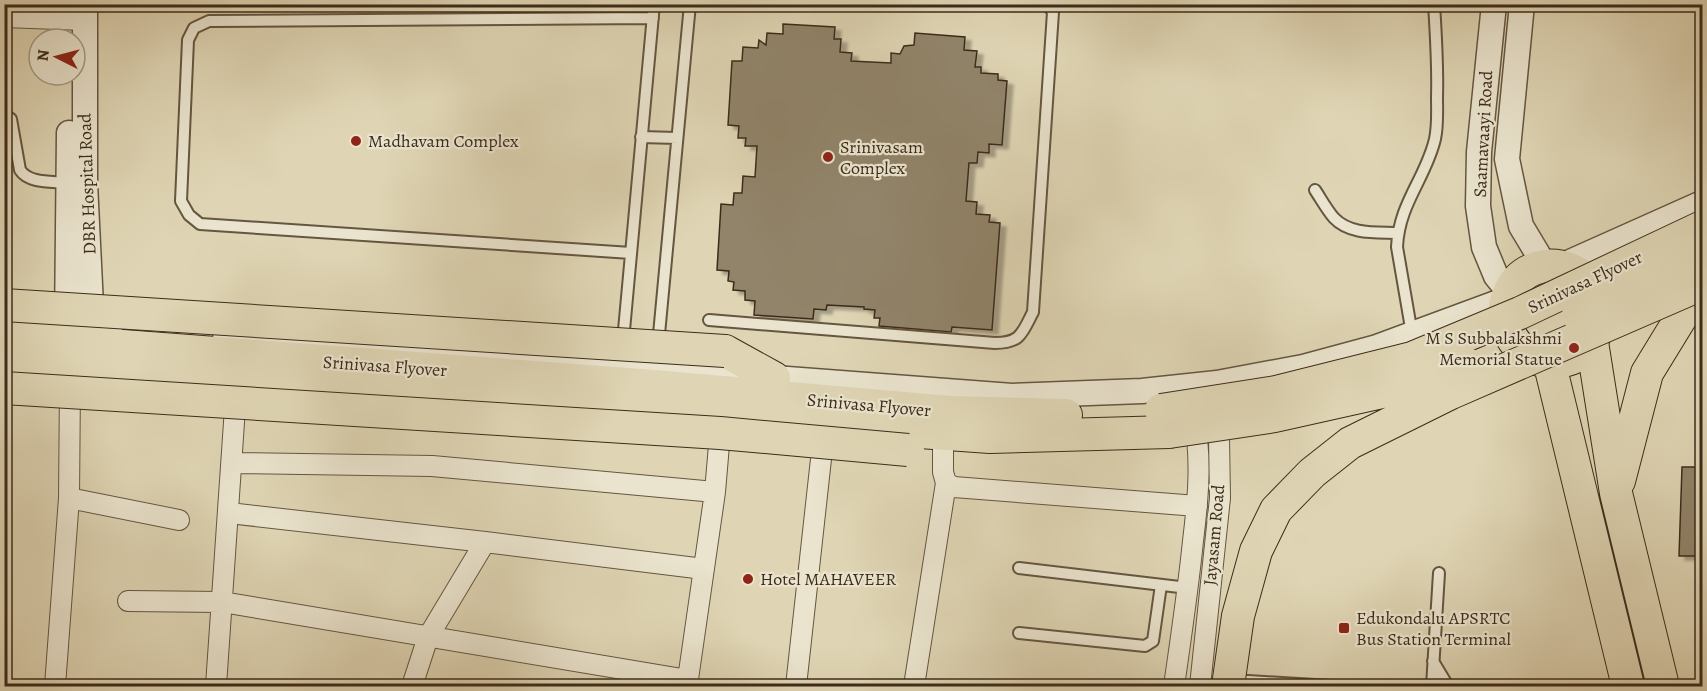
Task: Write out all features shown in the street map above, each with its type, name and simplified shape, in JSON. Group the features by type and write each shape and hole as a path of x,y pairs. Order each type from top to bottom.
{"main road":[{"name":"Srinivasa Flyover","path":"4,337 654,386 950,412 1071,415 1161,410 1276,392 1412,358 1520,313 1702,227"},
{"name":"Srinivasa Flyover","path":"4,360 990,436 1170,432 1275,416 1414,386 1488,356 1702,257"},
{"path":"1596,334 1576,356 1556,362 1542,361 1518,348 1512,340 1504,321 1504,307 1517,280 1530,271 1553,266 1576,272 1588,282 1597,295 1601,310 1596,334 1616,493 1663,687"},
{"path":"1616,493 1647,374 1702,283"},
{"path":"1230,687 1238,616 1256,551 1276,510 1312,473 1350,443 1451,393 1702,283"},
{"path":"4,305 725,351 774,378"},
{"path":"1542,361 1628,687"},
{"path":"4,388 926,446"}],"street":[{"name":"Saamavaayi Road","path":"1494,4 1479,152 1478,206 1484,248 1508,296"},
{"name":"Saamavaayi Road","path":"1522,4 1507,159 1521,226 1553,266"},
{"path":"4,17 75,17"},
{"name":"DBR Hospital Road","path":"75,17 93,328"},
{"name":"DBR Hospital Road","path":"67,326 69,87"},
{"path":"1553,266 1702,202"},
{"path":"1596,334 1702,276"},
{"path":"4,320 200,337 465,351 656,369 1012,396 1142,391 1200,385 1303,367 1377,347 1508,296"},
{"path":"4,372 237,386 617,415 926,446 1093,449 1208,438 1305,425 1421,397 1542,361"},
{"path":"55,687 69,498 70,376"},
{"name":"Jayasam Road","path":"1200,385 1220,498 1200,687"},
{"path":"216,687 237,386"},
{"path":"128,601 222,602 688,683 715,492 720,433"},
{"name":"Jayasam Road","path":"1174,687 1188,588 1199,466 1208,438"},
{"path":"796,687 823,441"},
{"path":"914,687 946,483 943,472 926,446"},
{"path":"232,463 432,466 715,492"},
{"path":"946,483 954,488 1197,506"},
{"path":"69,498 179,520"},
{"path":"229,513 704,570"},
{"path":"412,687 428,637 485,542"}],"lane":[{"path":"621,365 654,4"},
{"path":"656,369 690,4"},
{"path":"709,320 995,343 1007,343 1019,338 1032,312 1053,12 1047,4"},
{"path":"1412,334 1397,247 1405,207 1435,139 1438,57 1434,4"},
{"path":"631,253 200,224 189,215 181,201 188,40 194,28 209,21 652,18"},
{"path":"4,114 11,119 20,170 24,176 30,179 68,183"},
{"path":"641,137 677,138"},
{"path":"1315,190 1335,219 1345,226 1359,231 1398,233"},
{"path":"1019,568 1188,588"},
{"path":"1432,687 1439,573"},
{"path":"1019,633 1145,646 1153,641 1161,585"},
{"path":"1433,661 1448,687"},
{"path":"1230,687 1232,679 1332,687"}],"building":[{"path":"783,24 835,27 834,39 841,39 840,52 852,53 851,61 891,63 891,53 900,54 904,46 914,45 915,33 965,37 964,50 977,51 975,67 981,67 981,73 998,74 998,80 1007,81 1002,145 989,144 989,153 978,152 977,163 969,163 966,201 977,202 976,214 990,215 989,222 1000,223 992,330 952,327 951,332 879,326 880,318 874,318 875,310 864,309 864,307 827,305 826,310 814,309 813,319 754,315 755,301 745,300 745,291 733,290 734,282 728,281 729,271 717,270 721,204 733,205 734,193 742,193 743,176 755,177 757,146 745,146 746,138 738,138 739,126 728,125 732,61 742,61 743,47 758,48 759,40 766,45 767,33 783,34"},
{"path":"1682,467 1702,467 1702,556 1679,556"}],"place":[{"name":"Madhavam Complex","path":"356,141"},
{"name":"Srinivasam Complex","path":"828,157"},
{"name":"M S Subbalakshmi Memorial Statue","path":"1574,348"},
{"name":"Hotel MAHAVEER","path":"748,579"},
{"name":"Edukondalu APSRTC Bus Station Terminal","path":"1344,628"}]}
